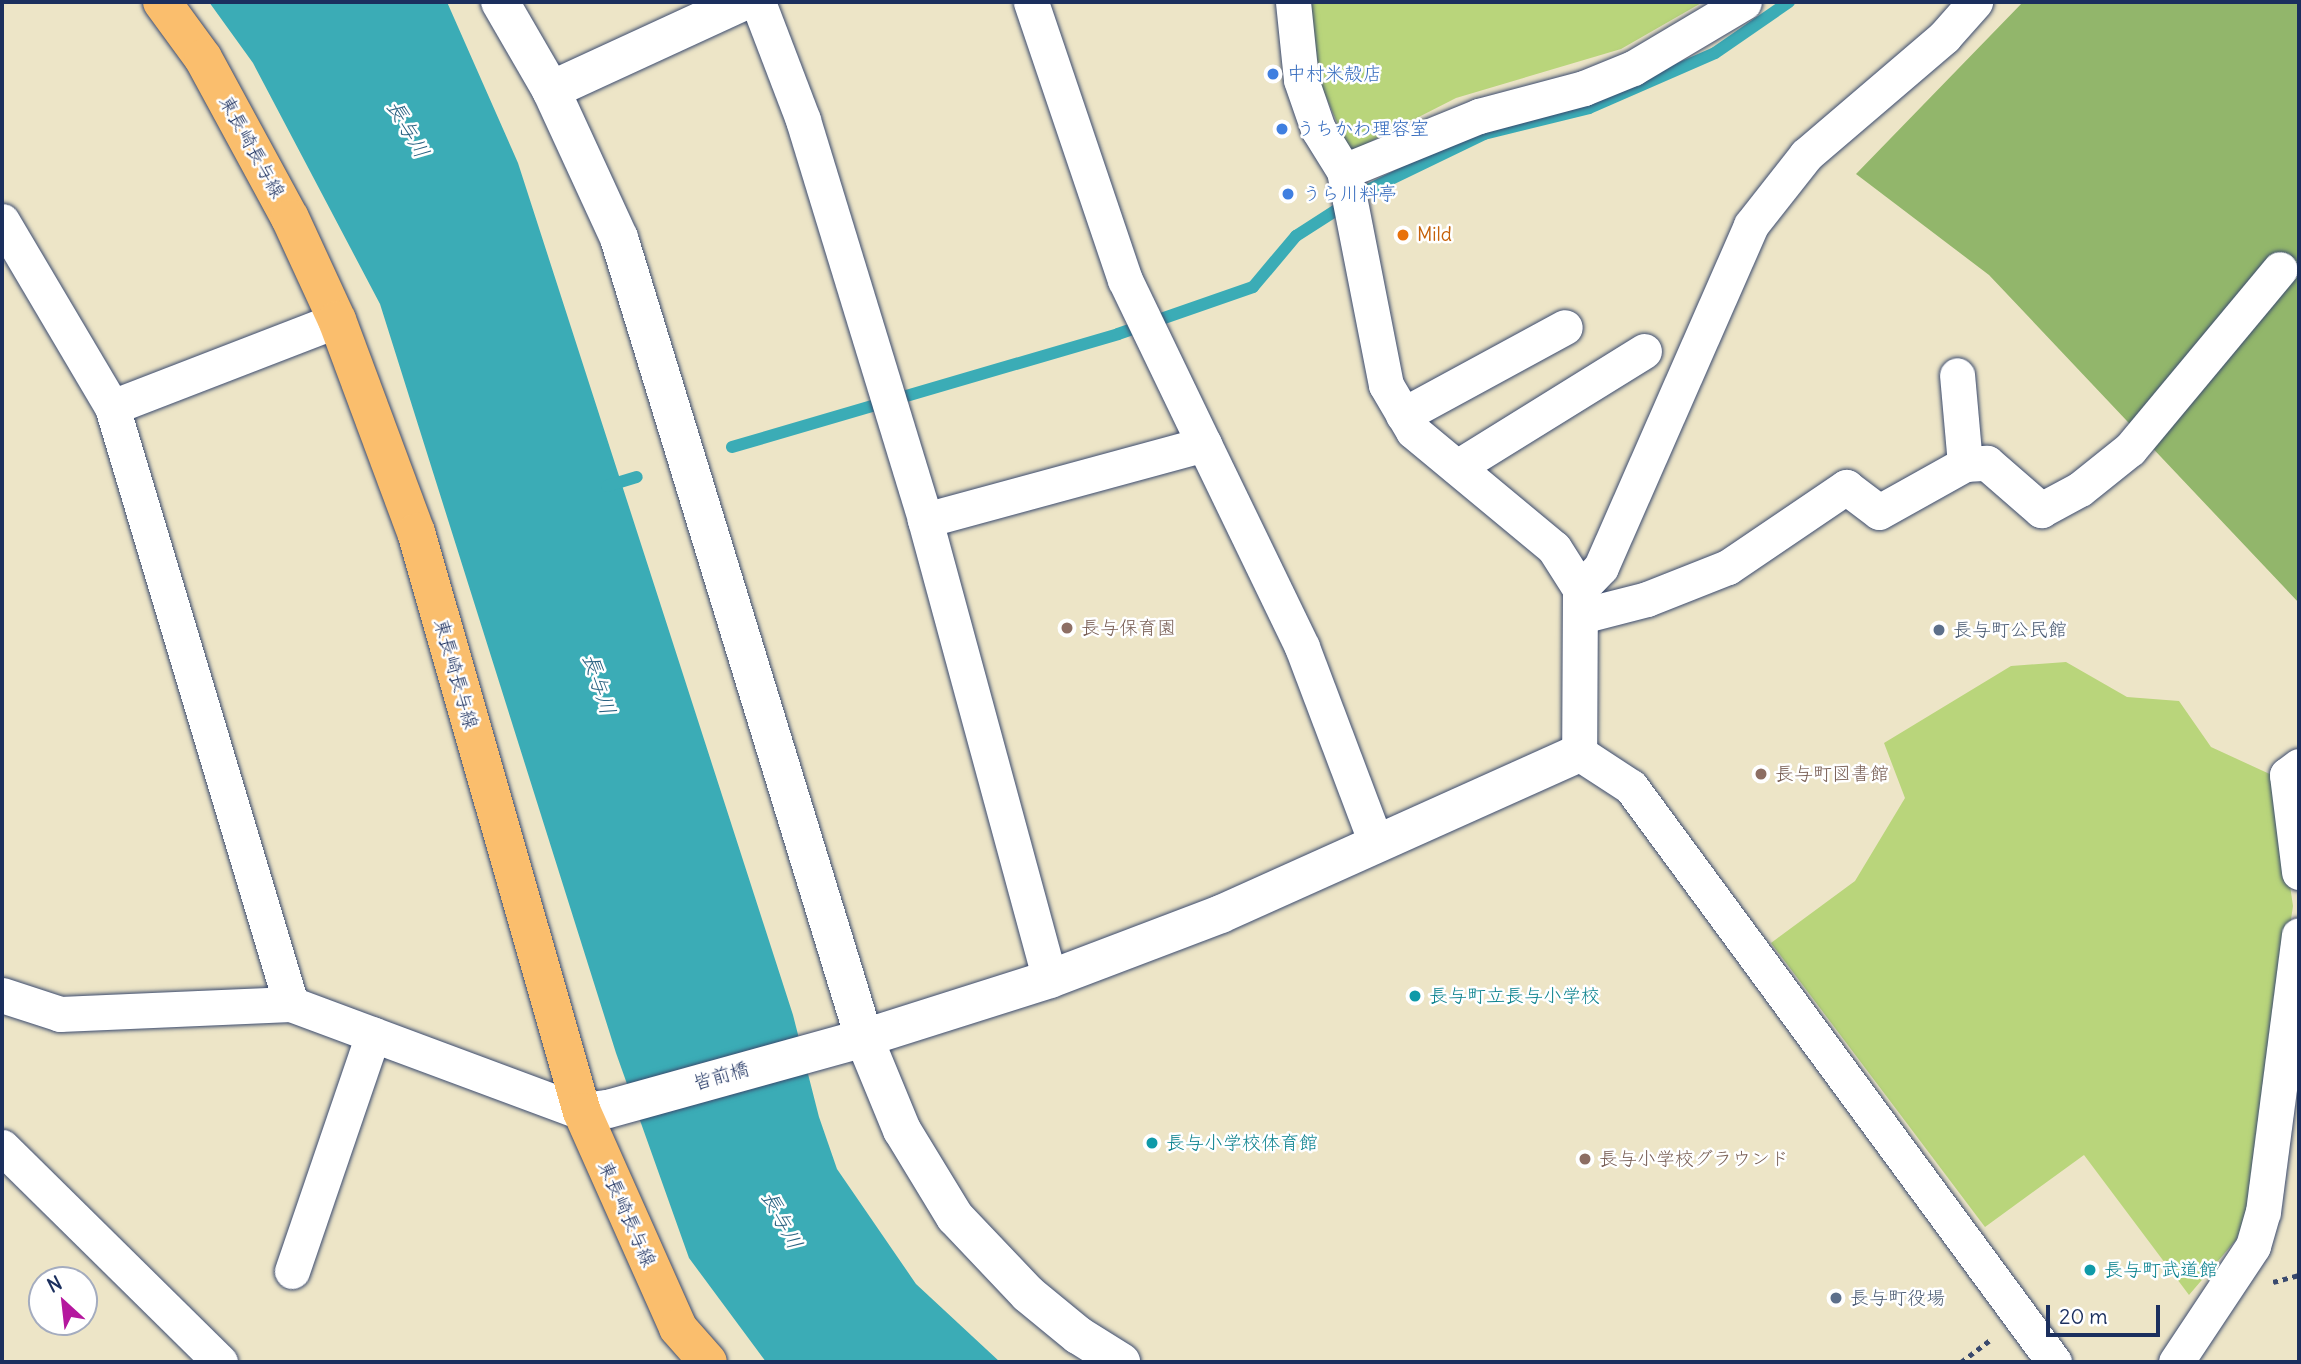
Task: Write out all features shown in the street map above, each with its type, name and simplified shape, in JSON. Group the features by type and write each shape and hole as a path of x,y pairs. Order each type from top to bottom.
{"main road":[{"name":"東長崎長与線","path":"162,2 203,58 290,218 337,320 416,532 595,1111 678,1328 708,1362"}],"street":[{"path":"500,2 551,90 619,238 849,1041 956,1217 1028,1294 1078,1335 1121,1362"},
{"path":"551,90 742,2"},
{"path":"758,2 803,120 925,520 1050,979"},
{"path":"1031,2 1125,280 1302,647 1376,844"},
{"path":"1293,2 1301,80 1318,129 1349,193 1386,385 1413,431 1554,548 1580,603 1579,753 1631,787 2054,1362"},
{"path":"1349,193 1479,116 1584,88 1633,68 1744,2"},
{"path":"1580,603 1601,567 1751,225 1806,155 1944,37 1975,2"},
{"path":"2,222 112,408 291,1004"},
{"path":"1580,603 1647,599 1728,567 1846,487 1880,512 1965,464 1987,463 2041,510 2080,489 2130,449 2280,269"},
{"path":"112,408 337,320"},
{"path":"1403,415 1565,327"},
{"path":"1457,467 1644,351"},
{"path":"1957,375 1965,464"},
{"path":"925,520 1203,444"},
{"name":"皆前橋","path":"595,1111 849,1041 1050,979 1221,914 1579,753"},
{"path":"2299,766 2287,775 2299,872"},
{"path":"2176,1362 2253,1246 2263,1212 2299,935"},
{"path":"2,995 60,1014 291,1004 595,1111"},
{"path":"292,1270 373,1034"},
{"path":"2,1147 220,1362"}],"green space":[{"path":"1309,2 1703,2 1621,49 1456,98 1354,150 1347,146 1321,85"},
{"path":"2023,2 2299,2 2299,603 1989,275 1856,174"},
{"path":"2066,662 2127,697 2179,701 2211,747 2274,776 2293,906 2247,1214 2236,1240 2189,1295 2084,1155 1985,1227 1771,943 1855,881 1905,798 1884,743 2011,666"}],"water":[{"name":"長与川","path":"209,2 447,2 518,163 793,1015 819,1117 837,1169 916,1284 1000,1362 766,1362 689,1258 616,1053 380,304 253,63"}],"waterway":[{"path":"732,447 1118,334 1253,287 1296,236 1366,191 1484,134 1589,108 1715,53 1789,2"},
{"path":"607,486 637,477"}],"place":[{"name":"中村米殻店","path":"1273,74"},
{"name":"うちかわ理容室","path":"1282,129"},
{"name":"うら川料亭","path":"1288,194"},
{"name":"Mild","path":"1403,235"},
{"name":"長与保育園","path":"1067,628"},
{"name":"長与町公民館","path":"1939,630"},
{"name":"長与町図書館","path":"1761,774"},
{"name":"長与町立長与小学校","path":"1415,996"},
{"name":"長与小学校体育館","path":"1152,1143"},
{"name":"長与小学校グラウンド","path":"1585,1159"},
{"name":"長与町武道館","path":"2090,1270"},
{"name":"長与町役場","path":"1836,1298"}]}
